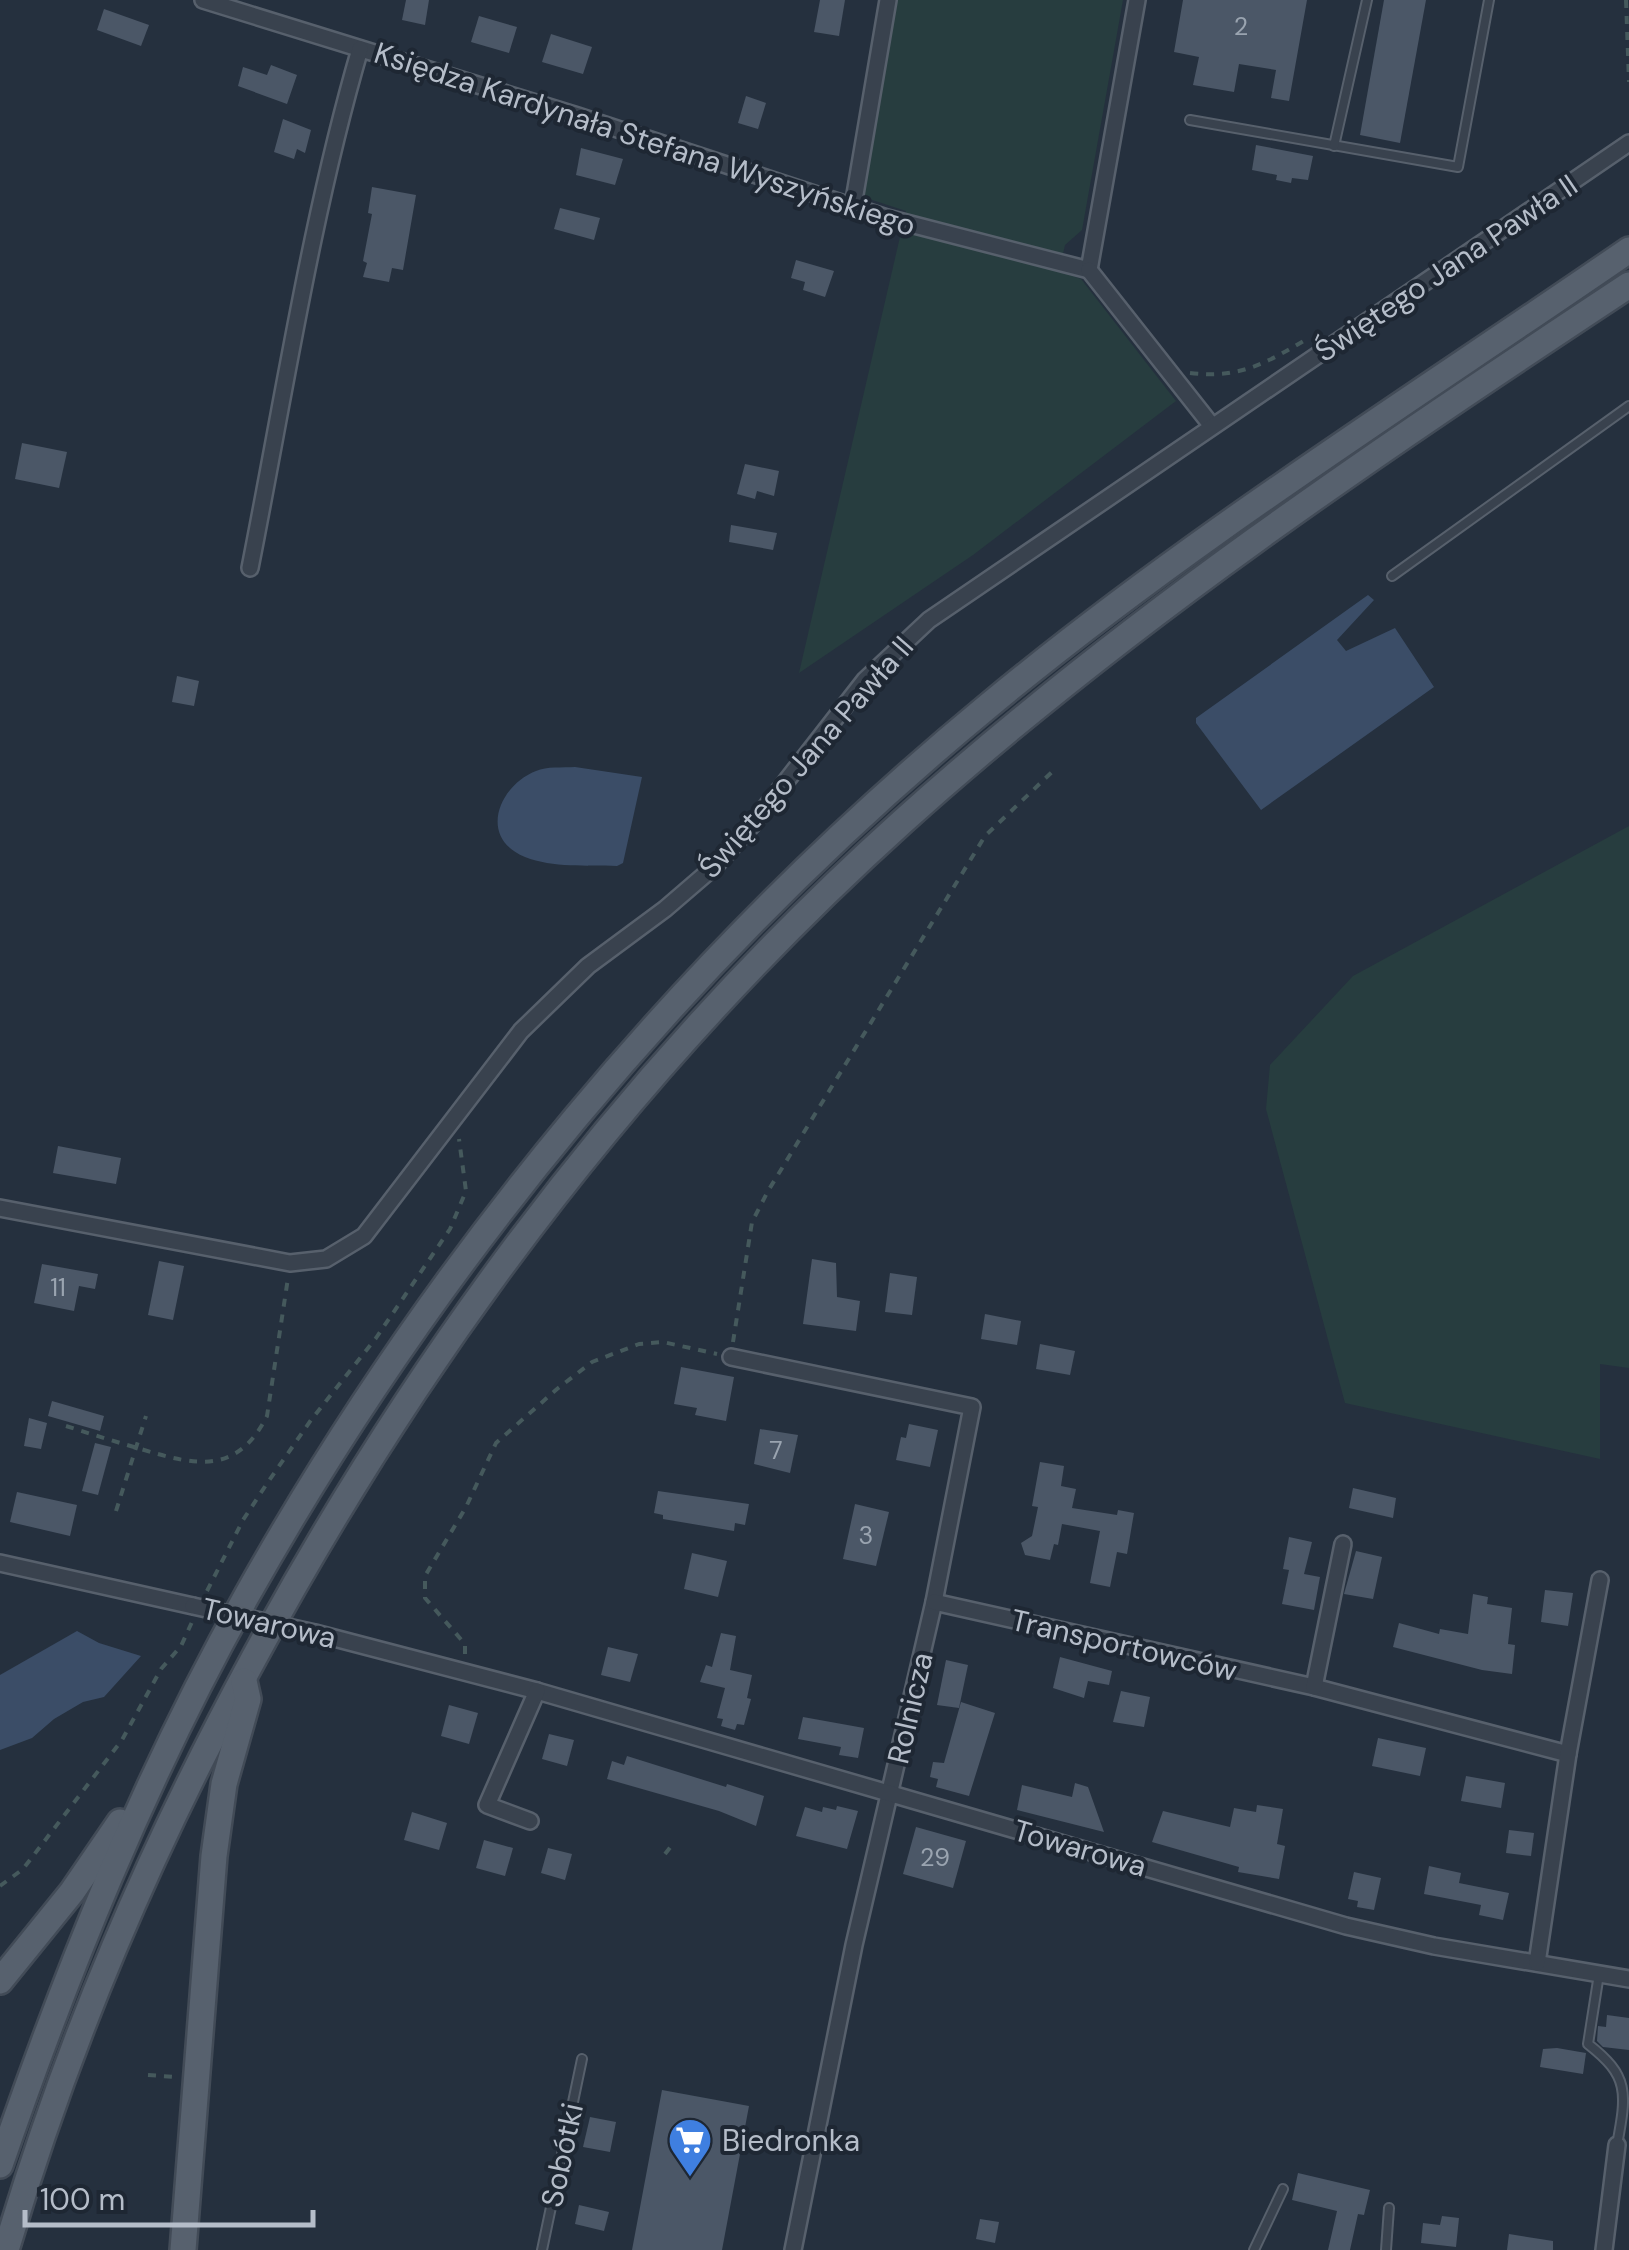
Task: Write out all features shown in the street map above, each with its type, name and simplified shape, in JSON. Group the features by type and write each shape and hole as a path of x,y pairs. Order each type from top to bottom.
{"main road":[{"path":"0,2165 85,1935 145,1798 246,1596 379,1382 507,1206 635,1050 709,969 878,802 985,708 1101,616 1306,470 1629,250"},
{"path":"6,2250 62,2078 104,1968 212,1731 318,1539 367,1460 446,1339 531,1224 660,1068 806,913 979,754 1120,640 1321,494 1629,284"},
{"path":"182,2250 214,1856 224,1784 248,1699 244,1677"},
{"path":"0,1981 72,1892 124,1815 145,1798"}],"street":[{"name":"Księdza Kardynała Stefana Wyszyńskiego","path":"202,0 578,116 852,206 1089,270"},
{"path":"852,206 888,0"},
{"path":"1137,0 1089,270 1212,426"},
{"path":"250,568 310,267 360,49"},
{"name":"Świętego Jana Pawła II","path":"0,1208 290,1263 326,1259 364,1236 521,1032 558,992 715,866 752,825 865,680 898,646 960,596 1629,143"},
{"name":"Rolnicza","path":"730,1357 972,1407 892,1794 854,1945 793,2250"},
{"path":"1314,1687 1343,1544"},
{"name":"Towarowa","path":"0,1563 314,1632 537,1691 1346,1926 1434,1946 1629,1978"},
{"path":"1536,1963 1600,1580"},
{"name":"Transportowców","path":"934,1602 1314,1687 1568,1754"},
{"path":"530,1821 488,1804 537,1691"},
{"path":"1604,2250 1617,2146"}],"lane":[{"path":"1334,146 1367,0"},
{"path":"1190,120 1458,167 1489,0"},
{"path":"1392,576 1629,406"},
{"path":"1599,1974 1588,2044 1623,2072 1626,2096 1617,2146"},
{"name":"Sobótki","path":"542,2250 582,2059"},
{"path":"1254,2250 1283,2189"},
{"path":"1386,2250 1389,2208"}],"path":[{"path":"1626,0 1629,82"},
{"path":"1188,372 1211,375"},
{"path":"459,1670 465,1644 425,1598 425,1576 466,1506 496,1443 592,1362 639,1344 663,1342 730,1357 752,1222 768,1191 985,836 1052,772"},
{"path":"214,1577 243,1520 278,1466 376,1338 450,1229 466,1191 454,1120"},
{"path":"66,1426 178,1461 210,1463 238,1453 259,1432 270,1401 290,1263"},
{"path":"116,1512 146,1416"},
{"path":"0,1886 23,1869 122,1740 162,1669 181,1646"},
{"path":"664,1854 672,1844"},
{"path":"148,2075 196,2078"}],"green space":[{"path":"897,0 1123,0 1082,230 1065,245 1059,271 1081,279 1176,401 973,555 799,673 906,211 860,196"},
{"path":"1629,826 1629,1368 1600,1364 1600,1459 1345,1403 1266,1109 1270,1065 1353,976"}],"water":[{"path":"1368,595 1374,600 1337,640 1346,651 1395,628 1434,687 1261,810 1196,718"},
{"path":"575,767 642,777 623,863 617,866 536,861 510,848 502,838 499,812 512,788 540,769"},
{"path":"77,1631 99,1643 141,1656 104,1697 83,1702 32,1738 0,1750 0,1675"}],"building":[{"path":"406,0 429,0 425,25 402,20"},
{"path":"820,0 845,0 839,36 814,32"},
{"path":"1183,0 1307,0 1289,101 1271,98 1276,70 1239,64 1234,92 1193,85 1199,57 1174,52"},
{"path":"1384,0 1426,0 1400,143 1360,135"},
{"path":"104,9 149,25 141,46 97,30"},
{"path":"479,16 517,27 509,53 471,42"},
{"path":"551,34 592,47 583,74 542,62"},
{"path":"271,65 297,75 287,104 238,86 243,67 267,75"},
{"path":"746,96 766,103 758,129 738,123"},
{"path":"283,119 311,130 305,153 297,149 294,159 274,152"},
{"path":"1256,145 1313,156 1308,180 1292,178 1291,183 1276,180 1277,175 1252,170"},
{"path":"581,148 623,159 615,185 576,175"},
{"path":"372,187 416,195 403,270 392,268 389,282 363,277"},
{"path":"560,208 600,218 594,240 554,229"},
{"path":"796,260 834,271 825,297 803,290 805,282 791,278"},
{"path":"22,443 67,452 59,488 15,479"},
{"path":"745,464 779,471 774,496 757,491 755,499 737,494"},
{"path":"731,525 777,533 773,550 729,542"},
{"path":"177,676 199,681 194,706 172,702"},
{"path":"58,1146 121,1158 116,1184 53,1173"},
{"path":"812,1259 836,1263 837,1297 860,1301 856,1331 803,1324"},
{"path":"159,1261 184,1266 173,1320 148,1315"},
{"path":"42,1264 98,1274 95,1289 79,1286 74,1311 34,1303"},
{"path":"890,1273 917,1277 912,1315 885,1312"},
{"path":"985,1314 1021,1321 1017,1345 981,1339"},
{"path":"1040,1344 1075,1351 1070,1375 1036,1369"},
{"path":"681,1367 734,1377 726,1421 695,1415 697,1408 674,1404"},
{"path":"52,1401 104,1416 100,1431 48,1416"},
{"path":"29,1418 47,1423 41,1449 24,1446"},
{"path":"909,1424 938,1430 930,1467 896,1460 901,1437 906,1438"},
{"path":"760,1429 798,1435 790,1473 754,1464"},
{"path":"95,1443 111,1447 98,1495 82,1491"},
{"path":"1040,1462 1064,1466 1061,1486 1076,1489 1072,1508 1117,1515 1118,1510 1134,1513 1127,1554 1117,1552 1110,1587 1090,1583 1100,1531 1062,1524 1050,1560 1025,1555 1021,1543 1032,1536 1038,1507 1032,1506"},
{"path":"1353,1488 1396,1498 1393,1518 1349,1508"},
{"path":"658,1491 749,1504 745,1525 735,1523 734,1531 663,1519 663,1515 654,1513"},
{"path":"17,1492 77,1505 70,1536 10,1522"},
{"path":"855,1504 889,1512 876,1566 843,1559"},
{"path":"1289,1537 1312,1542 1304,1574 1320,1577 1314,1610 1282,1604 1289,1570 1283,1569"},
{"path":"1356,1551 1382,1557 1373,1599 1344,1594"},
{"path":"692,1553 727,1561 718,1597 684,1589"},
{"path":"1545,1590 1573,1593 1568,1626 1541,1622"},
{"path":"1473,1594 1488,1597 1487,1604 1512,1608 1508,1644 1515,1645 1512,1674 1393,1647 1399,1623 1439,1634 1440,1629 1468,1634"},
{"path":"721,1633 736,1636 730,1670 752,1675 744,1725 737,1724 735,1730 721,1726 723,1719 717,1718 725,1688 700,1682 706,1665 712,1667"},
{"path":"608,1647 638,1654 630,1682 601,1675"},
{"path":"1060,1657 1112,1671 1109,1685 1088,1681 1084,1698 1053,1688"},
{"path":"946,1660 968,1665 959,1708 937,1705"},
{"path":"1121,1691 1150,1697 1144,1727 1113,1722"},
{"path":"961,1702 995,1713 969,1796 936,1787 938,1779 930,1777 933,1762 944,1763"},
{"path":"449,1705 478,1713 469,1744 441,1736"},
{"path":"803,1717 864,1728 858,1758 839,1755 841,1747 798,1739"},
{"path":"549,1734 574,1740 567,1766 542,1759"},
{"path":"1378,1738 1426,1748 1420,1776 1372,1766"},
{"path":"627,1756 764,1796 756,1826 719,1811 607,1779 612,1761 624,1765"},
{"path":"1466,1776 1505,1783 1501,1808 1461,1801"},
{"path":"1075,1783 1088,1787 1104,1832 1017,1810 1022,1785 1072,1797"},
{"path":"1257,1805 1283,1809 1277,1844 1285,1846 1279,1879 1238,1872 1239,1867 1152,1842 1163,1811 1230,1827 1234,1808 1256,1812"},
{"path":"837,1806 858,1811 847,1849 796,1836 805,1807 822,1812 823,1807 836,1810"},
{"path":"412,1812 447,1823 439,1850 404,1840"},
{"path":"916,1827 966,1841 953,1888 903,1874"},
{"path":"1509,1830 1534,1833 1531,1856 1506,1853"},
{"path":"484,1840 513,1848 505,1876 476,1868"},
{"path":"548,1848 572,1854 565,1880 541,1873"},
{"path":"1429,1866 1461,1873 1459,1883 1509,1893 1503,1920 1479,1915 1481,1905 1424,1894"},
{"path":"1354,1872 1381,1878 1374,1910 1357,1907 1358,1901 1348,1899"},
{"path":"1607,2015 1629,2018 1629,2050 1603,2047 1597,2041 1598,2026 1606,2027"},
{"path":"1543,2049 1586,2053 1583,2074 1540,2067"},
{"name":"Biedronka","path":"662,2090 749,2106 722,2250 632,2250"},
{"path":"590,2117 616,2122 610,2152 583,2147"},
{"path":"1298,2173 1370,2190 1364,2215 1358,2214 1350,2250 1328,2250 1337,2211 1292,2200"},
{"path":"579,2205 609,2212 604,2231 575,2224"},
{"path":"1442,2216 1459,2218 1456,2247 1421,2243 1423,2223 1440,2225"},
{"path":"980,2219 999,2222 995,2243 976,2239"},
{"path":"1509,2234 1553,2241 1553,2250 1507,2250"}],"place":[{"name":"Biedronka","path":"690,2178"}]}
